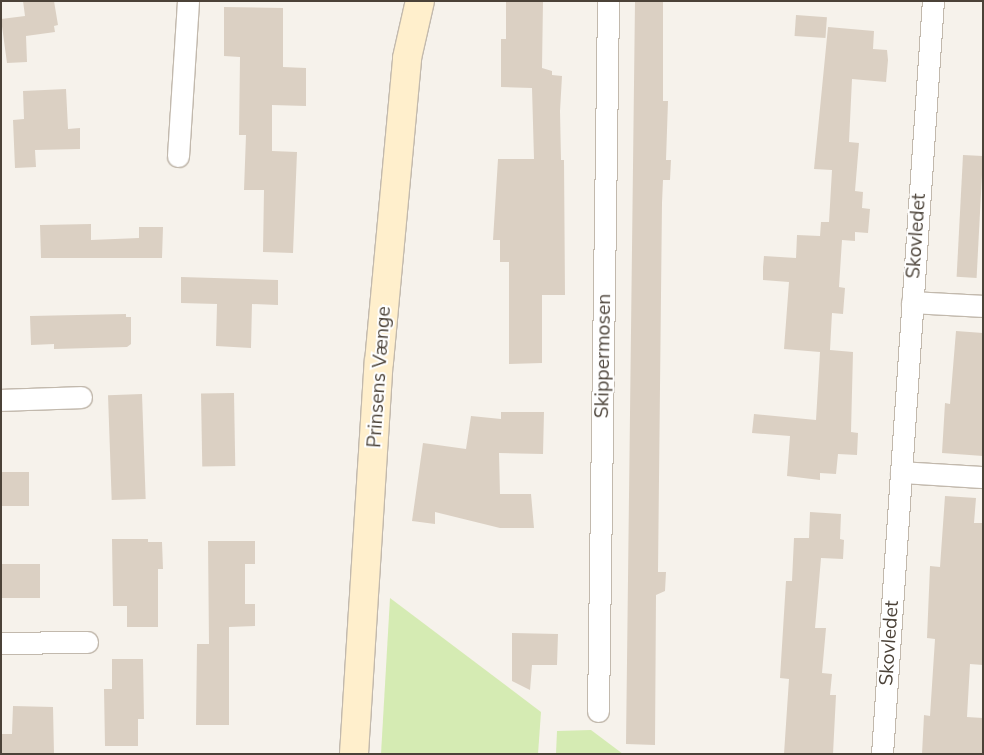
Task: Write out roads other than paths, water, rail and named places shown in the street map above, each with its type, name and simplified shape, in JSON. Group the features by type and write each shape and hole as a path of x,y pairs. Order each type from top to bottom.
{"street":[{"path":"178,156 188,1"},
{"name":"Prinsens Vænge","path":"354,754 379,362 408,58 420,1"},
{"name":"Skippermosen","path":"598,711 608,1"},
{"name":"Skovledet","path":"882,754 933,1"},
{"path":"912,302 983,306"},
{"path":"1,400 81,398"},
{"path":"900,472 983,477"},
{"path":"1,642 87,642"}]}
